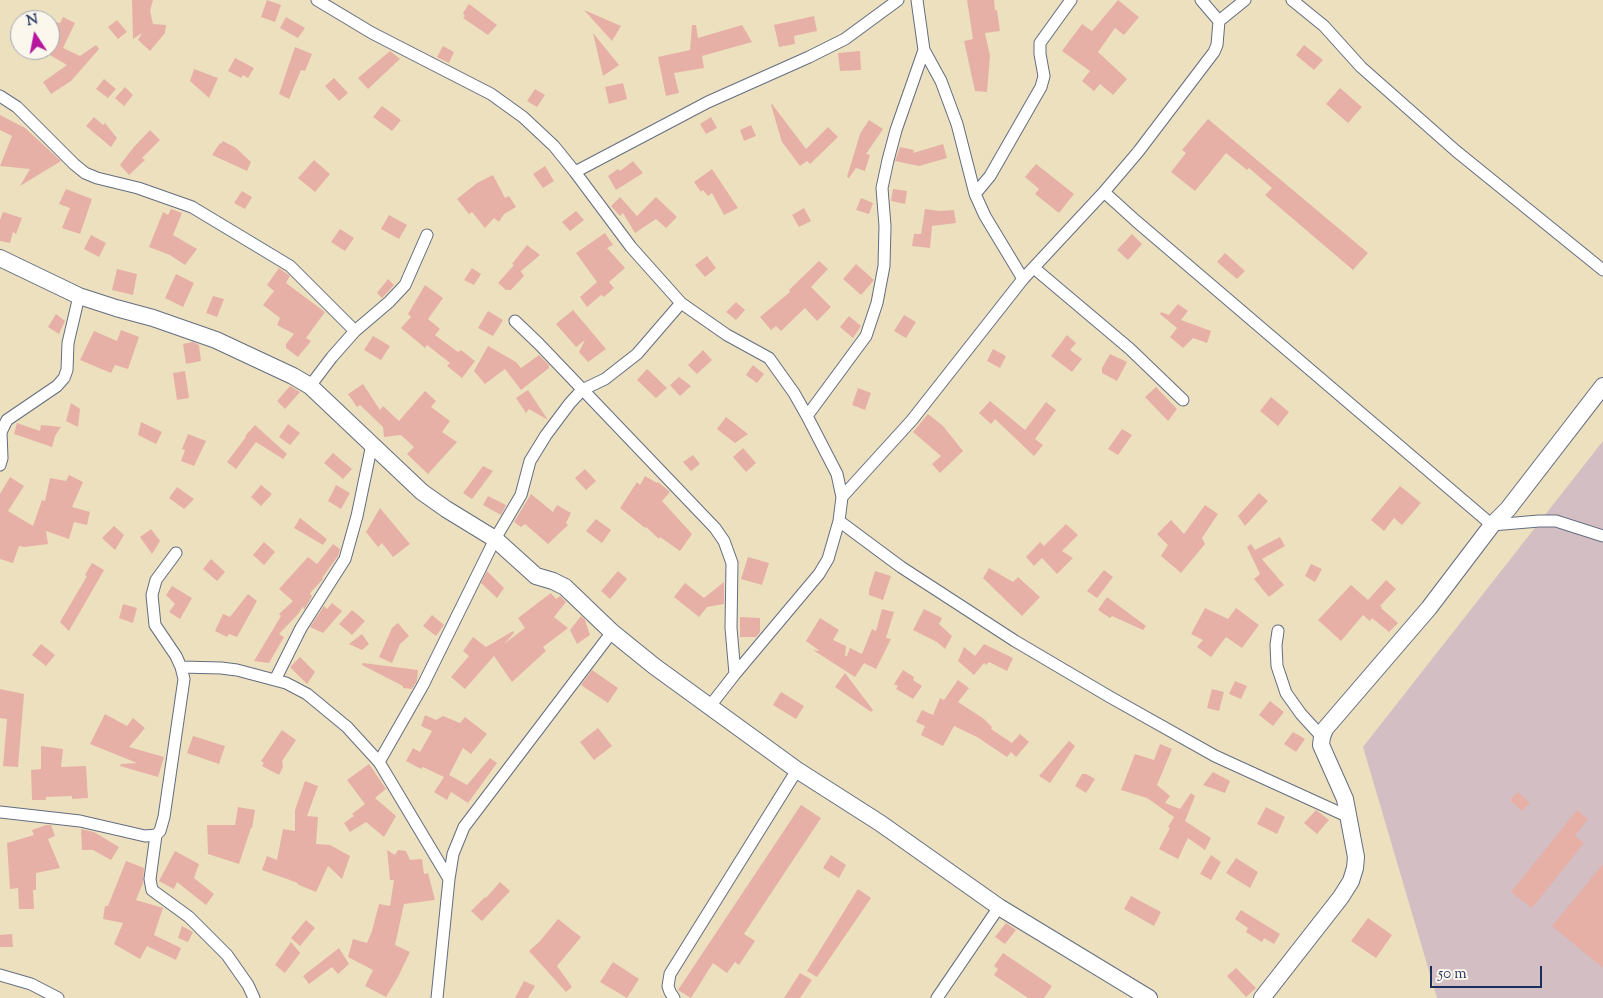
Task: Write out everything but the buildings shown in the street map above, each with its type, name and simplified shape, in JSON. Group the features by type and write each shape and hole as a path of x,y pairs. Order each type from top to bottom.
{"street":[{"path":"317,0 372,33 491,94 523,117 554,146 631,247 681,303 728,335 769,358 794,393 807,416 837,474 842,497 839,521 828,559 819,574 710,706"},
{"path":"575,172 708,102 845,39 898,0"},
{"path":"917,0 924,50 941,81 956,124 975,194 985,216 1023,279"},
{"path":"975,194 990,176 1041,87 1044,76 1040,43 1071,0"},
{"path":"1201,0 1219,21"},
{"path":"842,497 912,420 1023,279 1104,192 1138,152 1214,52 1219,21 1244,0"},
{"path":"1292,0 1324,26 1361,67 1456,150 1603,270"},
{"path":"807,416 866,336 878,303 884,266 885,226 882,188 896,130 924,50"},
{"path":"0,96 17,107 85,173 192,206 290,266 355,331"},
{"path":"1104,192 1492,525 1556,521 1603,536"},
{"path":"310,386 332,356 355,331 389,302 405,285 426,235"},
{"path":"0,258 79,296 153,318 216,340 293,376 310,386 422,492 495,539 536,576 565,587 612,632 654,666 797,770 880,823 999,907 1148,998"},
{"path":"1034,268 1130,349 1184,400"},
{"path":"0,465 2,458 1,432 7,420 57,386 64,378 67,370 68,343 79,296"},
{"path":"380,762 423,685 495,539 521,495 530,461 550,429 582,390 605,379 637,354 681,303"},
{"path":"515,321 715,528 724,541 732,563 731,628 735,674"},
{"path":"1262,998 1341,897 1351,881 1355,868 1356,857 1349,817 1339,784 1321,745 1325,729 1430,608 1492,525 1508,509 1603,386"},
{"path":"275,680 301,628 345,559 357,516 372,444"},
{"path":"839,521 901,567 1006,636 1110,697 1215,756 1349,817"},
{"path":"176,553 156,580 152,595 155,625 176,656 184,679 164,817 156,835 150,879 152,890 189,917 227,955 248,985 254,998"},
{"path":"1278,631 1276,645 1278,666 1286,692 1301,714 1322,737"},
{"path":"437,998 453,854 464,827 612,632"},
{"path":"181,667 221,668 286,683 307,694 347,727 380,762 449,880"},
{"path":"674,998 668,986 670,974 797,770"},
{"path":"0,812 80,821 145,836 156,835"},
{"path":"937,998 999,907"},
{"path":"0,975 31,984 58,998"}],"shaded area":[{"path":"1603,441 1603,998 1437,998 1363,747"}]}
